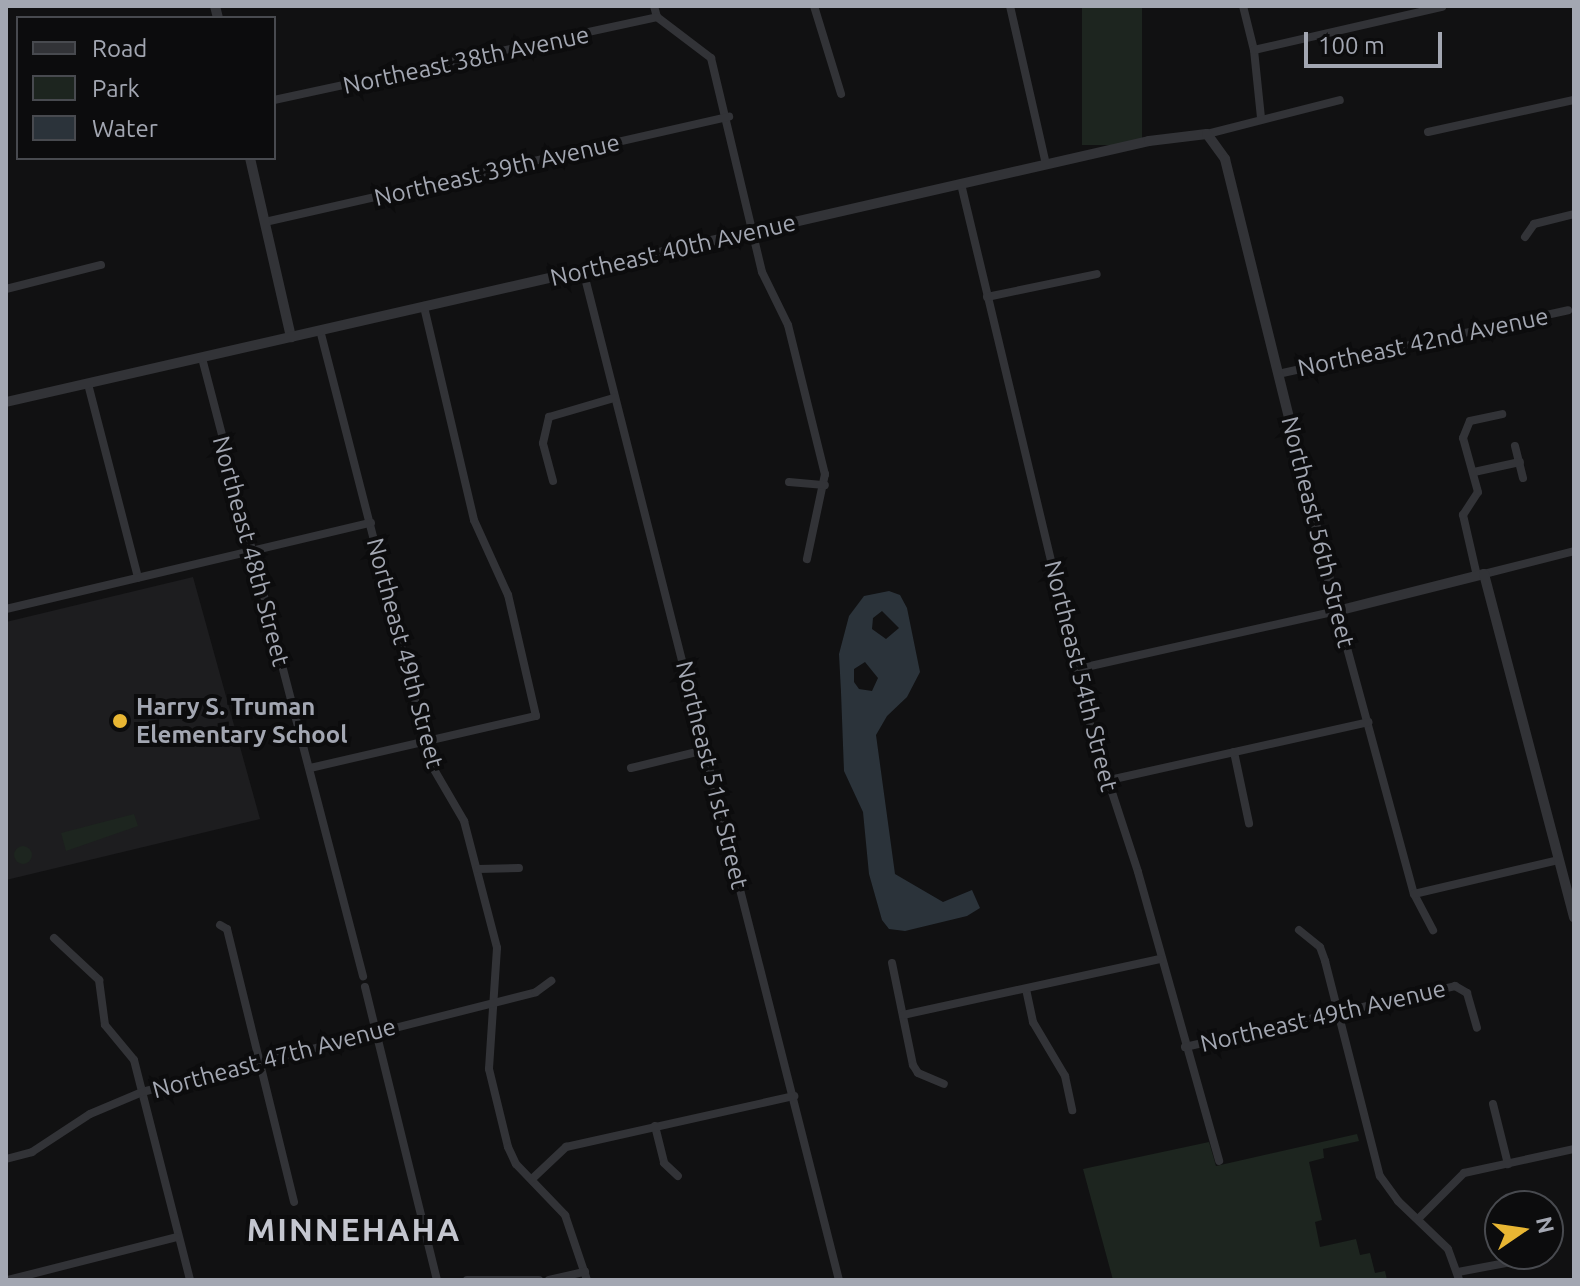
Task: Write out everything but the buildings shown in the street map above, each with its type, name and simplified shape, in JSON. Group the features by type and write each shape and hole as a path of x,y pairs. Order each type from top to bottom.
{"street":[{"path":"654,6 657,17 711,58 729,117 762,272 788,325 825,485 808,536 807,559"},
{"path":"814,6 841,94"},
{"path":"1010,6 1046,165"},
{"path":"1243,6 1254,50 1261,118"},
{"path":"1254,50 1442,7"},
{"name":"Northeast 38th Avenue","path":"276,100 657,17"},
{"name":"Northeast 40th Avenue","path":"6,402 1188,132 1207,134 1340,100"},
{"path":"1428,132 1574,100"},
{"name":"Northeast 39th Avenue","path":"265,222 729,117"},
{"name":"Northeast 56th Street","path":"1207,134 1225,159 1337,611 1414,894 1433,930"},
{"path":"250,160 291,337"},
{"name":"Northeast 54th Street","path":"961,184 1105,781 1138,872 1219,1161"},
{"path":"1525,237 1534,224 1574,214"},
{"path":"6,289 101,265"},
{"name":"Northeast 51st Street","path":"583,270 839,1280"},
{"path":"987,297 1097,274"},
{"path":"310,768 536,716 508,595 474,520 424,306"},
{"name":"Northeast 42nd Avenue","path":"1278,374 1568,310"},
{"name":"Northeast 49th Street","path":"320,330 432,766 464,821 497,948 489,1069 508,1147 516,1164 565,1215 586,1276"},
{"name":"Northeast 48th Street","path":"202,358 249,551 310,768 363,976"},
{"path":"88,384 138,578"},
{"path":"553,481 543,443 549,417 614,398"},
{"path":"1502,414 1470,421 1463,438 1478,495 1463,515 1574,917"},
{"path":"1515,446 1523,478"},
{"path":"1474,472 1520,462"},
{"path":"789,482 825,485"},
{"path":"6,609 371,523"},
{"path":"1077,669 1337,611 1574,551"},
{"path":"1105,781 1368,722"},
{"path":"631,768 705,750"},
{"path":"1234,752 1249,823"},
{"path":"1414,894 1559,860"},
{"path":"478,869 519,868"},
{"path":"220,925 227,929 294,1202"},
{"path":"1299,930 1320,947 1380,1176 1448,1249 1459,1276 1484,1270"},
{"path":"54,938 99,980 105,1025 134,1060 190,1280"},
{"path":"903,1015 1160,959"},
{"path":"892,963 918,1073 944,1084"},
{"name":"Northeast 47th Avenue","path":"6,1159 32,1152 90,1114 142,1092 259,1064 375,1030 536,992 551,981"},
{"path":"365,987 437,1280"},
{"name":"Northeast 49th Avenue","path":"1185,1047 1462,987 1477,1028"},
{"path":"1026,989 1033,1022 1065,1076 1072,1110"},
{"path":"532,1179 566,1147 794,1096"},
{"path":"1493,1104 1508,1164"},
{"path":"655,1126 664,1163 678,1176"},
{"path":"1418,1219 1457,1176 1574,1149"},
{"path":"8,1280 177,1237"},
{"path":"549,1280 586,1276"},
{"path":"467,1280 539,1280"}],"shaded area":[{"name":"Harry S. Truman Elementary School","path":"193,577 260,819 6,880 6,622"}],"green space":[{"path":"1082,6 1142,6 1142,145 1082,145"},
{"path":"134,814 138,826 66,851 61,833"},
{"path":"23,846 32,855 23,864 14,855"},
{"path":"1357,1134 1359,1141 1323,1149 1324,1158 1309,1162 1322,1220 1315,1222 1320,1247 1356,1239 1360,1255 1370,1253 1375,1273 1385,1271 1387,1280 1113,1280 1083,1169 1209,1142 1216,1166"}],"water":[{"path":"889,591 900,595 907,608 920,672 907,697 887,716 876,735 895,874 943,902 972,890 980,908 967,916 905,931 889,929 882,920 869,874 863,812 844,771 839,654 849,616 864,596","holes":["882,611 899,628 886,639 872,629 873,618","865,662 878,678 872,691 859,689 854,682 854,669"]}],"place":[{"name":"Harry S. Truman Elementary School","path":"120,721"}],"district":[{"name":"MINNEHAHA","path":"354,1229"}]}
